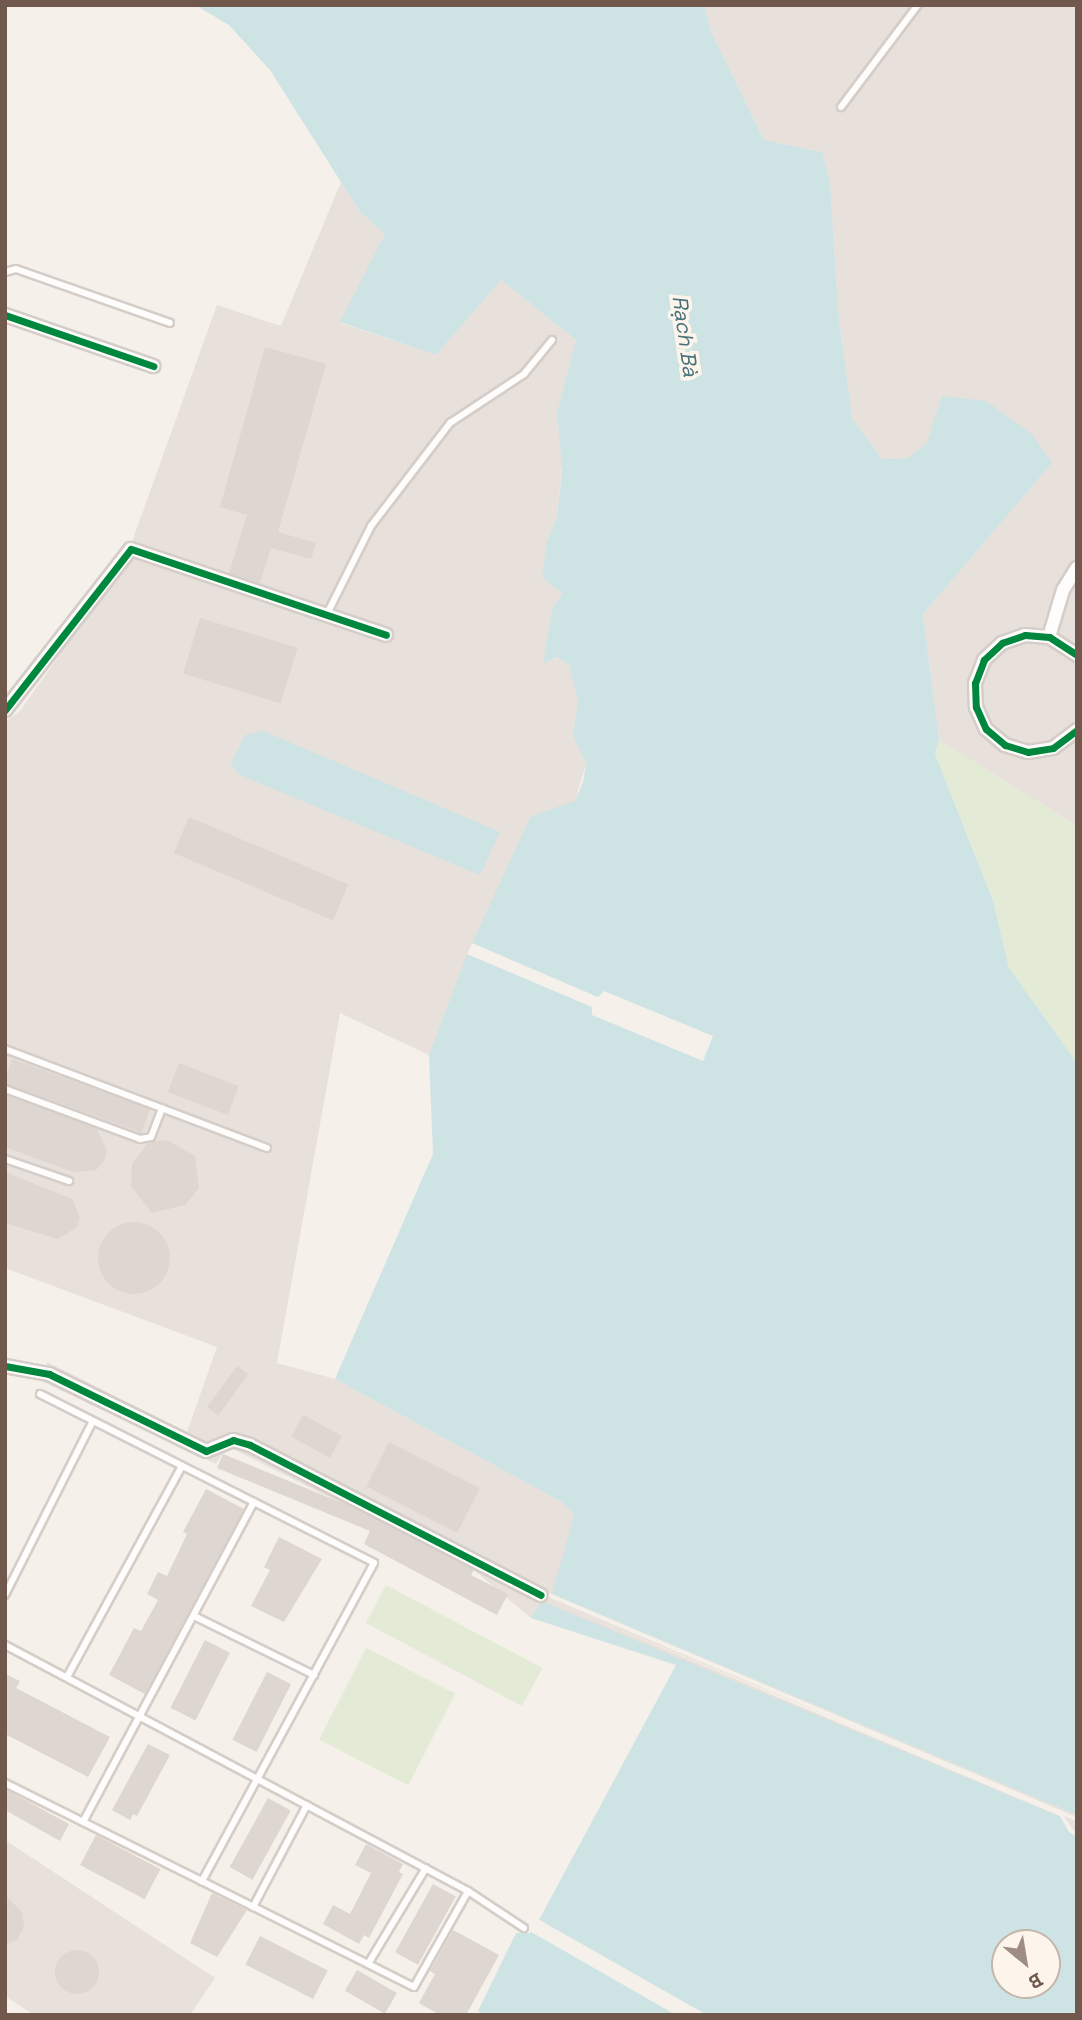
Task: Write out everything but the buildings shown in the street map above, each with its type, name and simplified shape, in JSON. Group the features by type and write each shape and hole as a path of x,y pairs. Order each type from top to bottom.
{"street":[{"path":"5,315 153,366"},
{"path":"5,710 131,549 386,635"},
{"path":"1049,637 1063,590 1077,568"},
{"path":"1077,655 1049,637 1025,635 1002,643 984,660 975,683 976,707 996,737 1028,752 1053,748 1077,730"},
{"path":"5,1366 49,1374 206,1451 233,1440 250,1445 541,1595"}],"lane":[{"path":"841,107 918,5"},
{"path":"5,272 16,269 170,323"},
{"path":"326,616 371,526 450,423 524,374 552,340"},
{"path":"5,1049 267,1148"},
{"path":"5,1089 140,1139 151,1137 162,1108"},
{"path":"5,1159 69,1181"},
{"path":"40,1394 373,1563 202,1881"},
{"path":"5,1595 93,1421"},
{"path":"67,1677 182,1466"},
{"path":"83,1822 254,1502"},
{"path":"194,1616 314,1675"},
{"path":"5,1645 426,1868 468,1891 523,1928"},
{"path":"5,1783 414,1987 468,1891"},
{"path":"253,1907 307,1805"},
{"path":"368,1964 426,1868"}],"shaded area":[{"path":"704,5 1077,5 1077,826 939,740 923,614 1052,463 942,397 928,443 908,458 882,459 852,418 838,310 830,183 822,152 764,140 712,34"},
{"path":"341,182 360,212 385,234 341,323 436,355 501,280 576,340 557,412 562,465 557,517 547,542 562,593 552,610 544,663 555,657 569,665 578,700 573,735 586,764 575,801 467,955 429,1055 340,1013 277,1363 335,1379 562,1502 574,1515 553,1594 1077,1815 1077,1836 541,1601 531,1618 474,1570 227,1446 216,1464 39,1380 47,1362 187,1432 217,1347 5,1268 5,722 20,711 124,564 217,305 281,326"},
{"path":"5,1840 215,1978 190,2015 34,2015 5,1996"}],"green space":[{"path":"939,740 1077,826 1077,1063 1009,968 993,901 935,754"},
{"path":"386,1585 542,1668 522,1706 366,1623"},
{"path":"366,1648 455,1693 408,1785 319,1740"}],"water":[{"name":"Rạch Bà","path":"195,5 704,5 712,34 764,140 822,152 830,183 838,310 852,418 882,459 908,458 927,443 942,396 986,401 1032,434 1052,463 923,614 939,740 935,754 993,901 1009,968 1077,1063 1077,1815 552,1594 574,1515 562,1502 335,1379 433,1154 429,1055 467,954 531,816 575,801 583,782 586,764 573,735 578,700 569,665 556,657 543,664 552,610 562,593 542,577 547,542 557,517 562,470 557,412 576,340 501,280 436,355 340,322 385,234 360,212 270,70 229,25"},
{"path":"263,731 500,832 480,875 238,774 231,763 245,735"},
{"path":"541,1601 1061,1817 1069,1832 1077,1836 1077,2015 483,2015 478,2011 516,1933 530,1933 539,1920 676,1665 531,1618"}],"pier":[{"path":"472,943 598,997 604,991 713,1036 703,1061 592,1015 592,1007 467,954"},
{"path":"549,1593 1076,1817 1075,1821 547,1597"},
{"path":"541,1597 1062,1813 1077,1836 1069,1832 1060,1816"},
{"path":"536,1918 707,2015 676,2015 526,1929"}],"cycle path":[{"path":"5,315 153,366"},
{"path":"5,710 131,549 386,635"},
{"path":"1077,655 1049,637 1025,635 1002,643 984,660 975,683 976,707 986,729 1005,745 1028,752 1053,748 1077,730"},
{"path":"5,1366 49,1374 206,1451 233,1440 250,1445 541,1595"}]}
